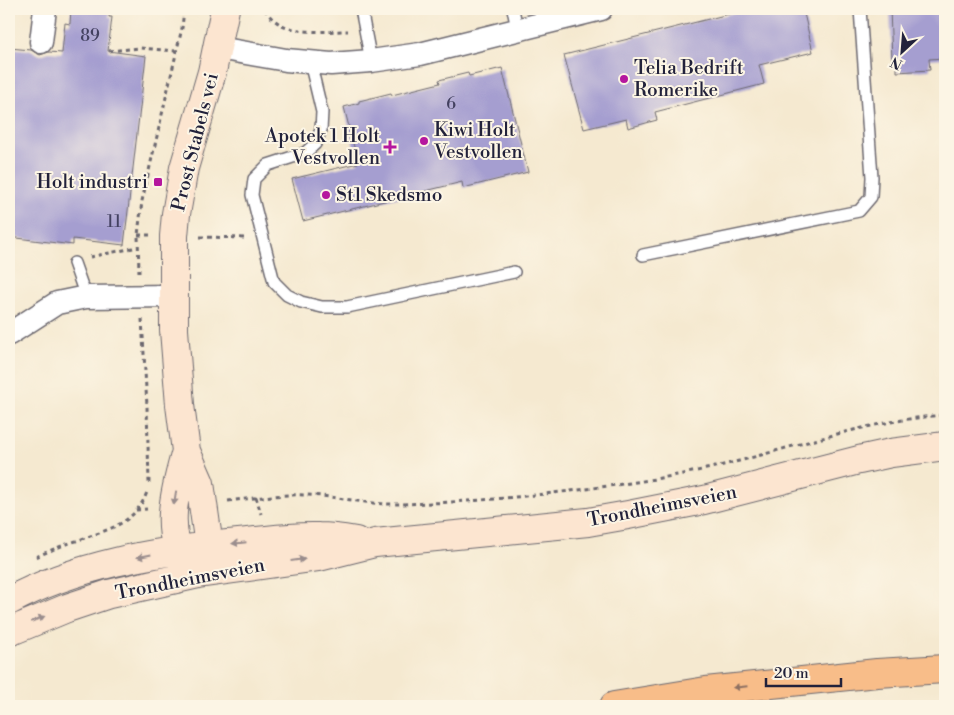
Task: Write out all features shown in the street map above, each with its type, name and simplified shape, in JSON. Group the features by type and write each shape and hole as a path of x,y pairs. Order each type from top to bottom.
{"highway":[{"path":"614,706 706,691 877,673 945,669"}],"main road":[{"name":"Prost Stabels vei","path":"198,574 207,559 209,546 200,483 186,451 180,405 174,330 174,236 179,191 218,48 225,9"},
{"name":"Trondheimsveien","path":"9,632 67,608 109,594 198,574 319,557 375,542 579,523 628,516 704,500 875,457 945,446"},
{"name":"Prost Stabels vei","path":"176,550 173,531 173,507 186,451"},
{"name":"Trondheimsveien","path":"9,600 52,581 98,566 176,550 318,537 375,542"},
{"path":"176,550 185,564 198,574"}],"street":[{"path":"41,42 46,9"},
{"name":"Prost Stabels vei","path":"218,48 264,57 331,64 371,62 420,54 515,19 601,9"},
{"path":"9,334 57,303 86,297 173,296"}],"lane":[{"path":"361,9 371,62"},
{"path":"643,255 859,211 871,197 872,177 860,9"},
{"path":"310,62 322,112 321,130 315,144 304,153 268,165 254,179 252,195 274,282 287,295 300,302 322,307 347,307 514,272"},
{"path":"74,263 86,297"}],"path":[{"path":"139,270 138,227 142,201 182,28 184,9"},
{"path":"265,9 274,21 292,29 302,31 366,31"},
{"path":"109,51 140,48 176,51"},
{"path":"198,237 263,239"},
{"path":"87,257 138,247"},
{"path":"31,560 69,543 120,525 136,510 145,498 148,491 150,471 142,328"},
{"path":"220,502 286,495 308,495 395,504 459,502 602,487 687,473 891,421 945,415"}],"building":[{"path":"71,9 110,9 109,17 112,17 108,51 146,56 124,245 73,239 73,245 9,237 9,48 31,50 40,55 49,52 62,53 65,23 70,24"},
{"path":"749,9 803,9 813,52 759,65 764,84 655,112 657,120 628,128 626,119 584,129 564,55"},
{"path":"890,9 945,9 945,58 929,59 930,70 897,72 897,60 892,60"},
{"path":"502,68 528,172 463,188 462,182 303,221 292,179 358,163 344,107 391,93 392,95 440,83 439,80 468,73 469,76"}],"place":[{"name":"Telia Bedrift Romerike","path":"624,79"},
{"name":"Kiwi Holt Vestvollen","path":"424,141"},
{"name":"Apotek 1 Holt Vestvollen","path":"390,147"},
{"name":"Holt industri","path":"158,182"},
{"name":"St1 Skedsmo","path":"326,195"}]}
